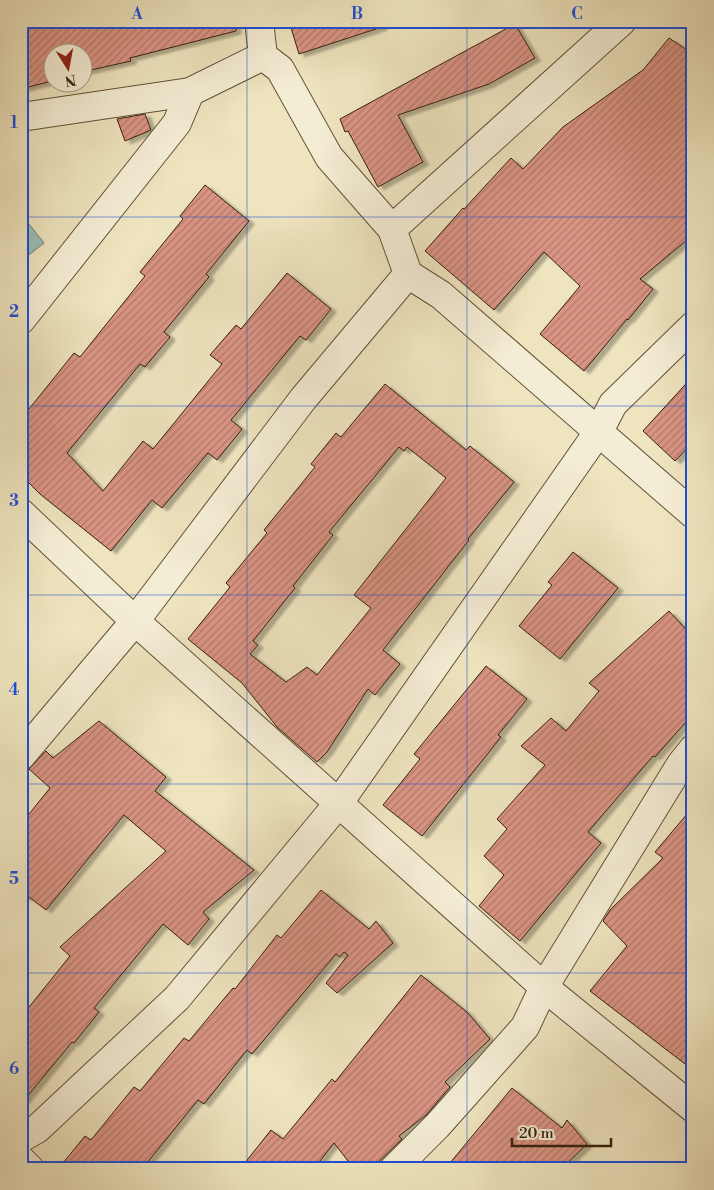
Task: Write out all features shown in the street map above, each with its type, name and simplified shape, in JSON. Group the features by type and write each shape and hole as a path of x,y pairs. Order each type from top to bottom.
{"street":[{"path":"259,21 263,56 280,69 329,157 392,229 408,274 441,295 693,514"},
{"path":"392,229 622,21"},
{"path":"21,117 190,92 263,56"},
{"path":"21,320 177,123 190,92"},
{"path":"21,756 135,621 303,399 408,274"},
{"path":"21,1138 36,1129 176,998 338,804 599,431 613,404 693,326"},
{"path":"21,513 135,621 544,987 693,1108"},
{"path":"394,1169 437,1126 525,1027 544,987 681,764 693,749"},
{"path":"21,1160 30,1169"}],"water":[{"path":"21,214 44,243 21,261"}],"building":[{"path":"21,21 235,21 236,31 130,58 131,61 92,70 92,42 42,42 42,84 21,89"},
{"path":"289,21 381,21 382,27 299,54"},
{"path":"515,24 535,58 489,84 398,115 423,162 378,187 348,131 345,132 340,119"},
{"path":"669,38 693,54 693,235 640,279 653,289 584,371 540,334 580,286 544,252 494,310 425,251 511,158 523,169 563,127 643,70"},
{"path":"145,114 151,130 125,141 117,119"},
{"path":"205,185 249,221 206,274 209,277 164,332 170,337 145,367 140,364 67,453 103,491 143,441 153,449 222,364 210,355 236,325 241,329 287,273 331,309 306,340 300,336 231,420 242,429 217,460 208,453 162,508 152,500 111,551 40,494 21,475 21,419 74,353 80,357 145,276 140,272 183,219 180,216"},
{"path":"693,376 693,442 675,461 643,431"},
{"path":"385,384 466,450 470,446 514,482 383,650 400,664 375,695 368,689 327,752 317,762 277,727 242,683 188,639 230,587 226,583 267,533 264,530 315,467 311,464 336,433 341,437","holes":["399,447 404,451 407,447 446,478 354,595 371,608 317,675 307,667 286,682 250,654 258,645 253,641 295,588 293,586 333,535 329,532"]},
{"path":"573,552 618,588 560,659 519,626 552,585 548,582"},
{"path":"669,611 693,637 693,714 655,757 653,756 588,832 601,843 520,941 479,906 504,875 484,856 507,829 497,819 545,765 521,746 551,718 566,731 599,691 589,683"},
{"path":"486,666 527,699 498,735 501,737 422,836 383,805 420,759 414,754"},
{"path":"99,721 166,777 155,791 254,870 203,912 209,919 188,945 163,924 94,1008 99,1012 21,1104 21,1017 70,956 60,947 166,851 124,815 46,910 29,897 21,897 21,824 50,788 29,769 46,751 53,758"},
{"path":"693,807 693,1070 590,991 627,946 603,921 610,910 663,858 655,852"},
{"path":"321,890 369,929 376,921 393,943 337,993 326,983 348,955 344,952 340,957 336,954 252,1054 247,1050 204,1104 198,1100 142,1169 58,1169 85,1136 91,1140 134,1087 140,1091 184,1038 189,1041 233,988 235,989 277,935 281,938"},
{"path":"421,975 468,1013 490,1039 445,1082 450,1087 426,1115 399,1136 402,1139 371,1169 357,1169 334,1143 316,1166 320,1169 240,1169 271,1130 283,1139 332,1079 335,1082"},
{"path":"512,1088 562,1128 567,1120 587,1144 561,1169 445,1169"}]}
